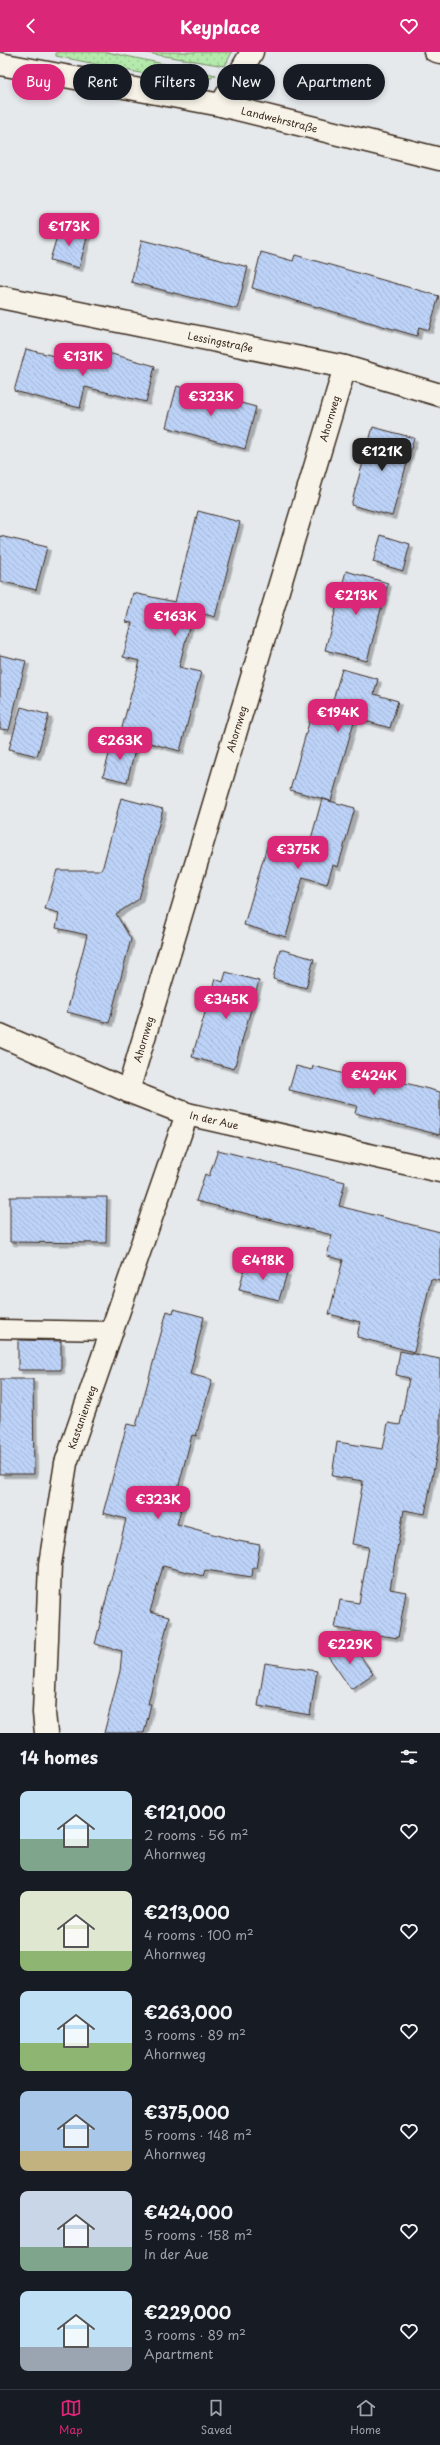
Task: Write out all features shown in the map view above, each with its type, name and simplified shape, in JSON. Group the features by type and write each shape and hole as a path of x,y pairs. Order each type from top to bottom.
{"street":[{"path":"221,105 252,52"},
{"name":"Landwehrstraße","path":"0,64 221,105 440,159"},
{"name":"Lessingstraße","path":"0,297 345,367 440,395"},
{"name":"Ahornweg","path":"128,1092 345,367"},
{"name":"In der Aue","path":"0,1035 128,1092 187,1114 440,1171"},
{"name":"Kastanienweg","path":"46,1733 44,1713 50,1564 66,1464 187,1114"}],"lane":[{"path":"433,52 440,54"},
{"path":"0,1329 113,1331"}],"green space":[{"path":"56,52 107,52 164,64 140,64 140,73 132,71 132,64 96,64 56,56"},
{"path":"141,52 232,52 226,64 217,65"},
{"path":"209,74 216,75 209,79"}],"building":[{"path":"60,226 88,234 79,268 50,260"},
{"path":"142,240 248,267 237,309 131,282"},
{"path":"261,252 293,261 295,255 439,296 429,330 419,327 417,336 252,288"},
{"path":"26,349 74,361 76,353 99,358 101,351 155,366 146,402 85,387 80,408 14,391"},
{"path":"177,386 256,407 245,449 166,427"},
{"path":"373,427 414,438 392,516 351,505"},
{"path":"198,511 240,522 215,617 193,611 179,667 201,672 180,751 120,735 140,661 123,657 132,623 126,622 133,593 175,602"},
{"path":"381,535 410,544 403,571 373,562"},
{"path":"0,536 47,547 36,590 0,581"},
{"path":"346,571 388,583 367,661 325,650"},
{"path":"0,655 26,661 9,730 0,729"},
{"path":"342,669 378,679 374,694 398,701 390,728 355,718 331,801 290,790 312,712 328,717"},
{"path":"21,707 49,715 37,756 9,749"},
{"path":"113,740 136,746 127,782 103,776"},
{"path":"121,798 163,809 139,899 116,914 131,939 109,1023 67,1012 87,935 56,928 59,913 45,909 57,870 102,870"},
{"path":"322,799 355,808 338,867 333,865 327,884 303,877 286,937 244,925 267,846 306,857"},
{"path":"280,949 314,959 306,988 273,979"},
{"path":"226,972 259,981 234,1069 192,1057 215,979 223,982"},
{"path":"368,1064 396,1071 394,1080 440,1092 440,1135 355,1113 357,1106 289,1090 296,1066 312,1070 313,1066 364,1079"},
{"path":"218,1150 345,1182 339,1206 440,1232 440,1281 431,1279 414,1352 357,1337 360,1322 329,1314 343,1260 327,1256 332,1235 196,1201 205,1174 209,1176"},
{"path":"10,1197 107,1197 106,1243 10,1242"},
{"path":"246,1262 287,1273 279,1300 239,1290"},
{"path":"174,1309 204,1317 190,1374 212,1380 196,1436 192,1435 175,1500 183,1502 177,1524 238,1541 260,1545 256,1568 253,1568 252,1577 205,1570 203,1576 163,1566 150,1612 169,1617 148,1704 151,1704 144,1733 104,1733 120,1671 122,1651 95,1644 126,1519 103,1513 127,1424 136,1426 167,1311 173,1313"},
{"path":"18,1340 61,1341 61,1370 18,1370"},
{"path":"400,1351 440,1359 440,1437 425,1514 404,1510 390,1589 406,1592 398,1638 335,1628 340,1600 359,1603 369,1547 352,1544 363,1481 332,1476 337,1442 383,1449 388,1423 400,1425 409,1378 396,1375"},
{"path":"0,1379 33,1379 34,1474 0,1474"},
{"path":"350,1641 373,1674 351,1689 328,1656"},
{"path":"265,1663 317,1671 310,1715 258,1706"}]}
